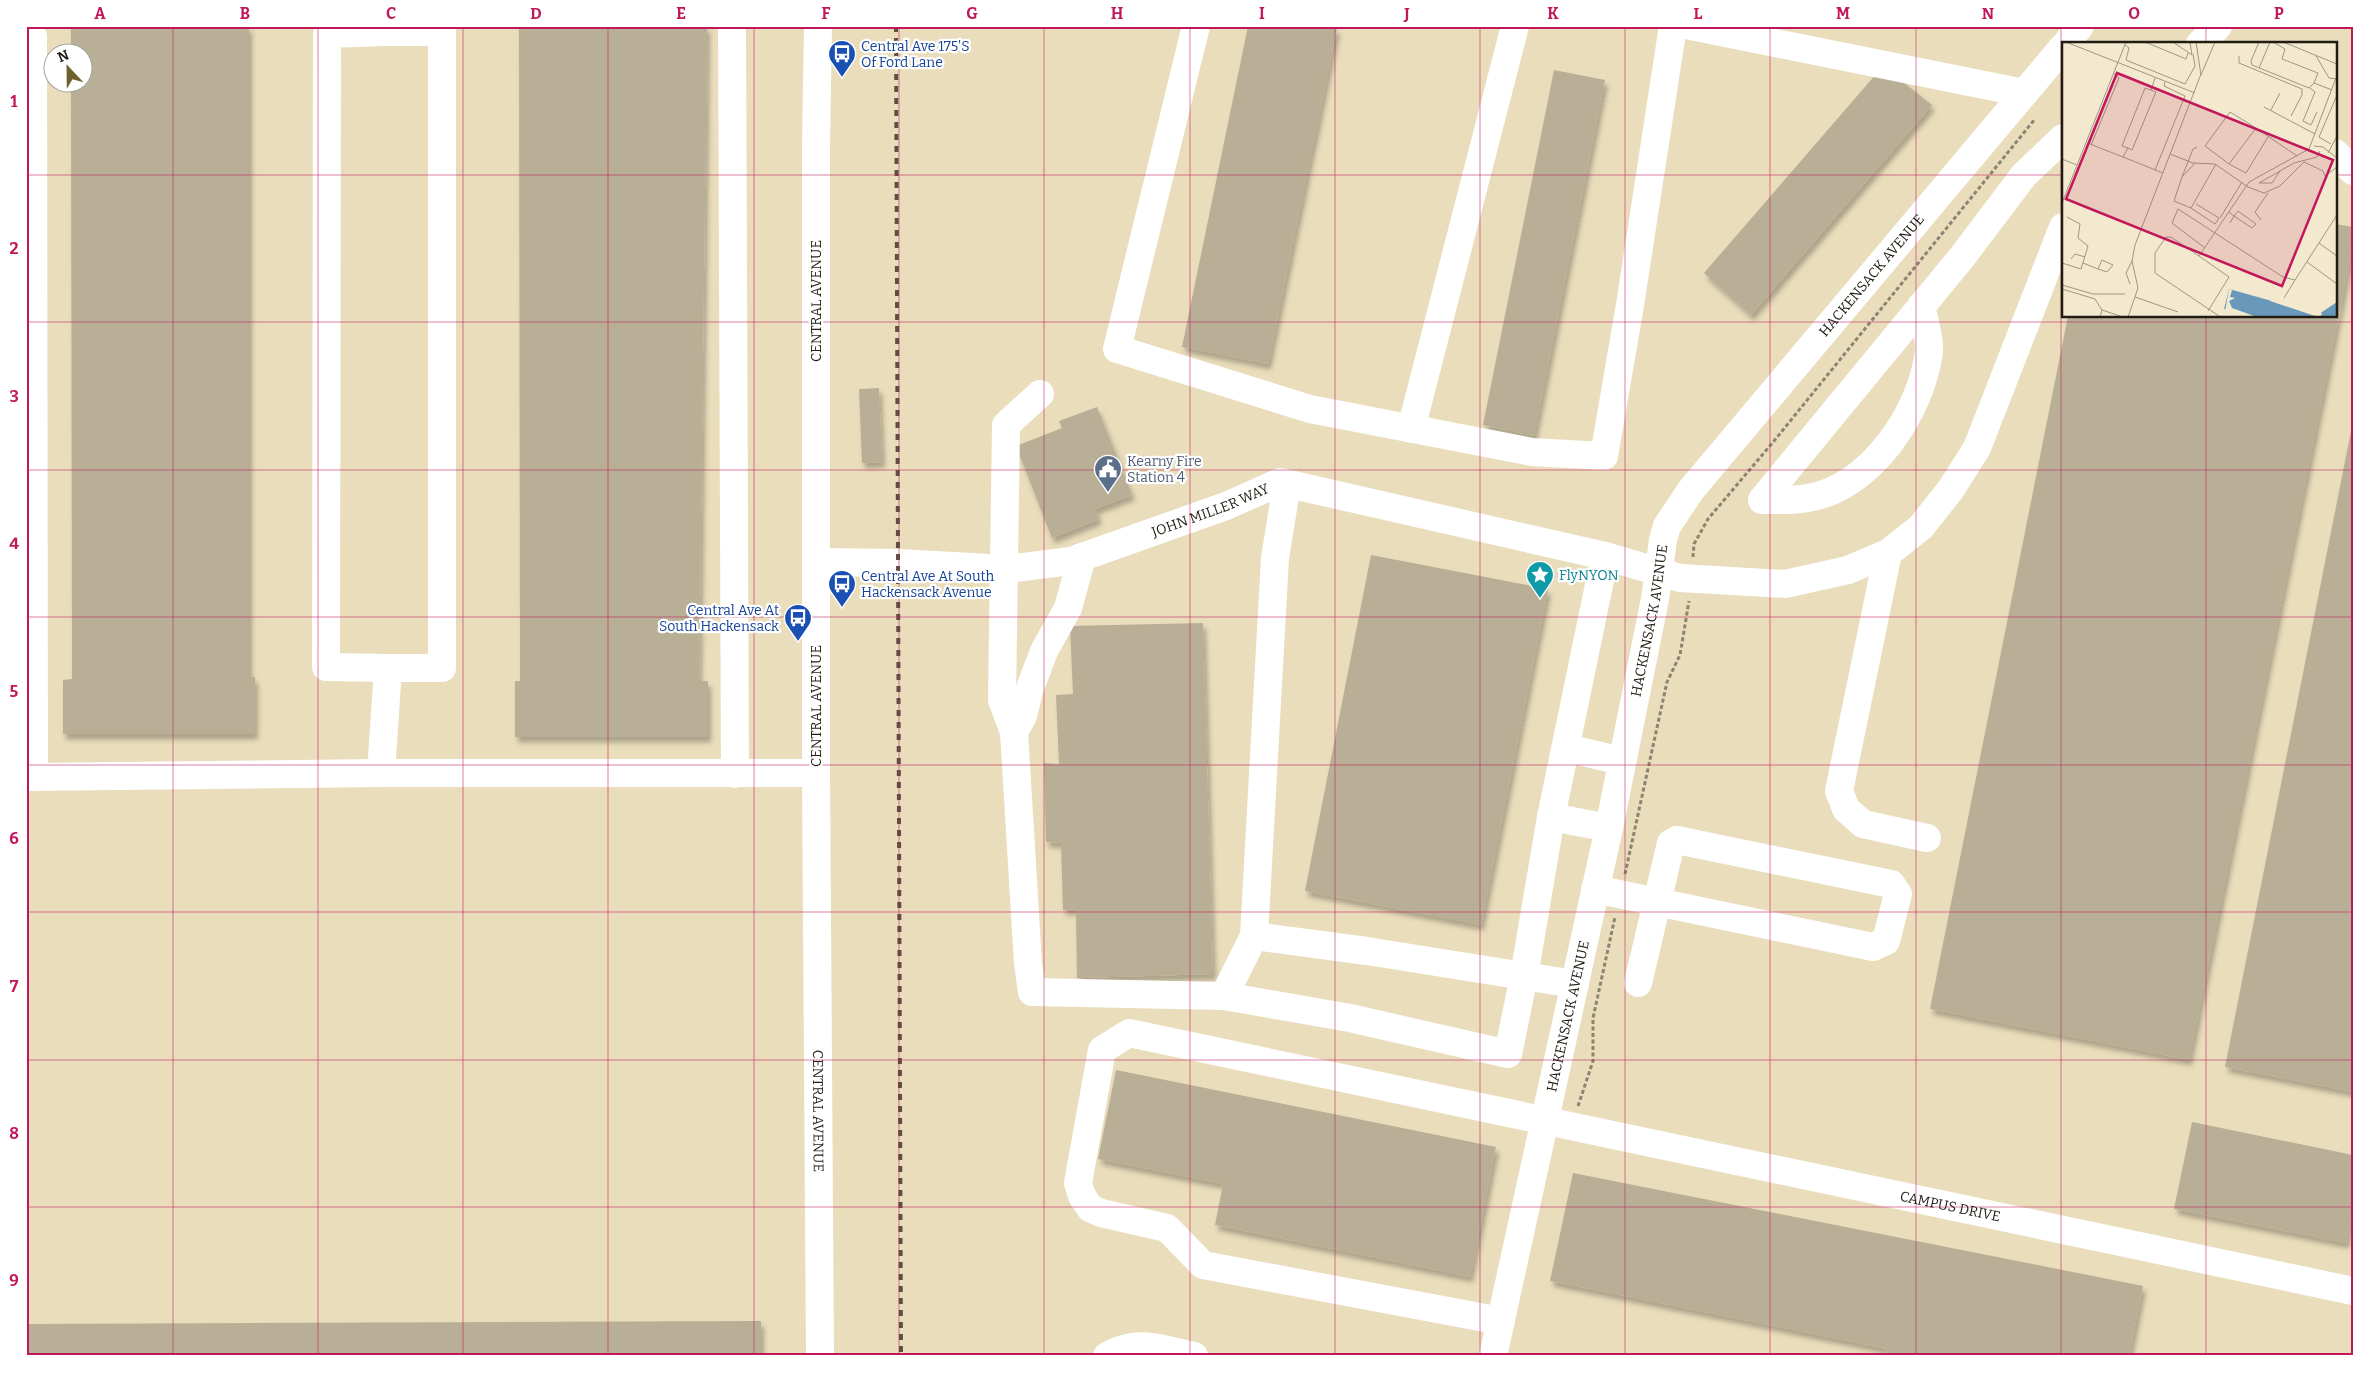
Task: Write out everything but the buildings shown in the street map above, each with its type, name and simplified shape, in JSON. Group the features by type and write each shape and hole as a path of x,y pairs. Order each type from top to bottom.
{"street":[{"path":"27,26 33,36 30,777 381,773 816,773"},
{"path":"732,26 735,774"},
{"name":"CENTRAL AVENUE","path":"818,26 816,145 816,773 820,1356"},
{"path":"1196,26 1117,349 1310,409 1532,452 1604,456 1630,305 1672,26"},
{"path":"1411,429 1515,26"},
{"path":"1691,26 2030,105"},
{"path":"2068,42 2080,26"},
{"path":"2202,42 2218,26"},
{"path":"384,29 442,32 442,668 326,667 327,34 384,29"},
{"name":"HACKENSACK AVENUE","path":"1493,1356 1501,1321 1559,1122 1575,984 1608,891 1609,828 1655,599 1667,526 1691,490 2030,105 2062,49"},
{"path":"1921,306 1929,350 1921,386 1907,417 1888,447 1867,470 1832,490 1809,498 1762,500 1921,306 1962,258 2024,174 2062,139"},
{"path":"2336,154 2353,172"},
{"name":"JOHN MILLER WAY","path":"816,562 899,563 1002,569 1071,561 1226,506 1280,482 1604,556 1680,578 1785,584 1848,570 1888,553 1921,527 1951,488 1977,448 2062,230"},
{"path":"1040,394 1006,425 1002,569 1002,700 1014,732 1028,964 1032,992 1224,996 1350,1018 1508,1054 1604,556"},
{"path":"1224,996 1254,936 1275,558 1287,484"},
{"path":"1888,553 1839,791 1846,809 1863,824 1927,838"},
{"path":"1014,732 1023,716 1029,691 1044,652 1068,608 1082,557"},
{"path":"381,773 388,668"},
{"path":"1566,748 1622,761"},
{"path":"1552,818 1609,828"},
{"path":"1608,891 1656,901 1873,947 1886,941 1898,894 1891,884 1677,840 1671,843 1656,901 1638,983"},
{"path":"1254,936 1367,951 1575,984"},
{"name":"CAMPUS DRIVE","path":"1501,1321 1203,1265 1167,1228 1101,1213 1090,1208 1082,1196 1078,1183 1102,1050 1129,1033 1559,1122 2353,1291"},
{"path":"1106,1356 1120,1348 1143,1345 1194,1356"}],"path":[{"path":"1693,556 1694,544 1708,519 1774,441 2030,105"},
{"path":"1559,1122 1593,1061 1593,1018 1608,891 1667,682 1680,655 1688,609"}],"shaded area":[{"path":"26,26 2353,26 2353,1356 26,1356"}],"railway":[{"path":"896,26 901,1356"}],"place":[{"name":"Central Ave 175'S Of Ford Lane","path":"842,78"},
{"name":"Kearny Fire Station 4","path":"1108,493"},
{"name":"FlyNYON","path":"1540,599"},
{"name":"Central Ave At South Hackensack Avenue","path":"842,608"},
{"name":"Central Ave At South Hackensack","path":"798,642"}]}
